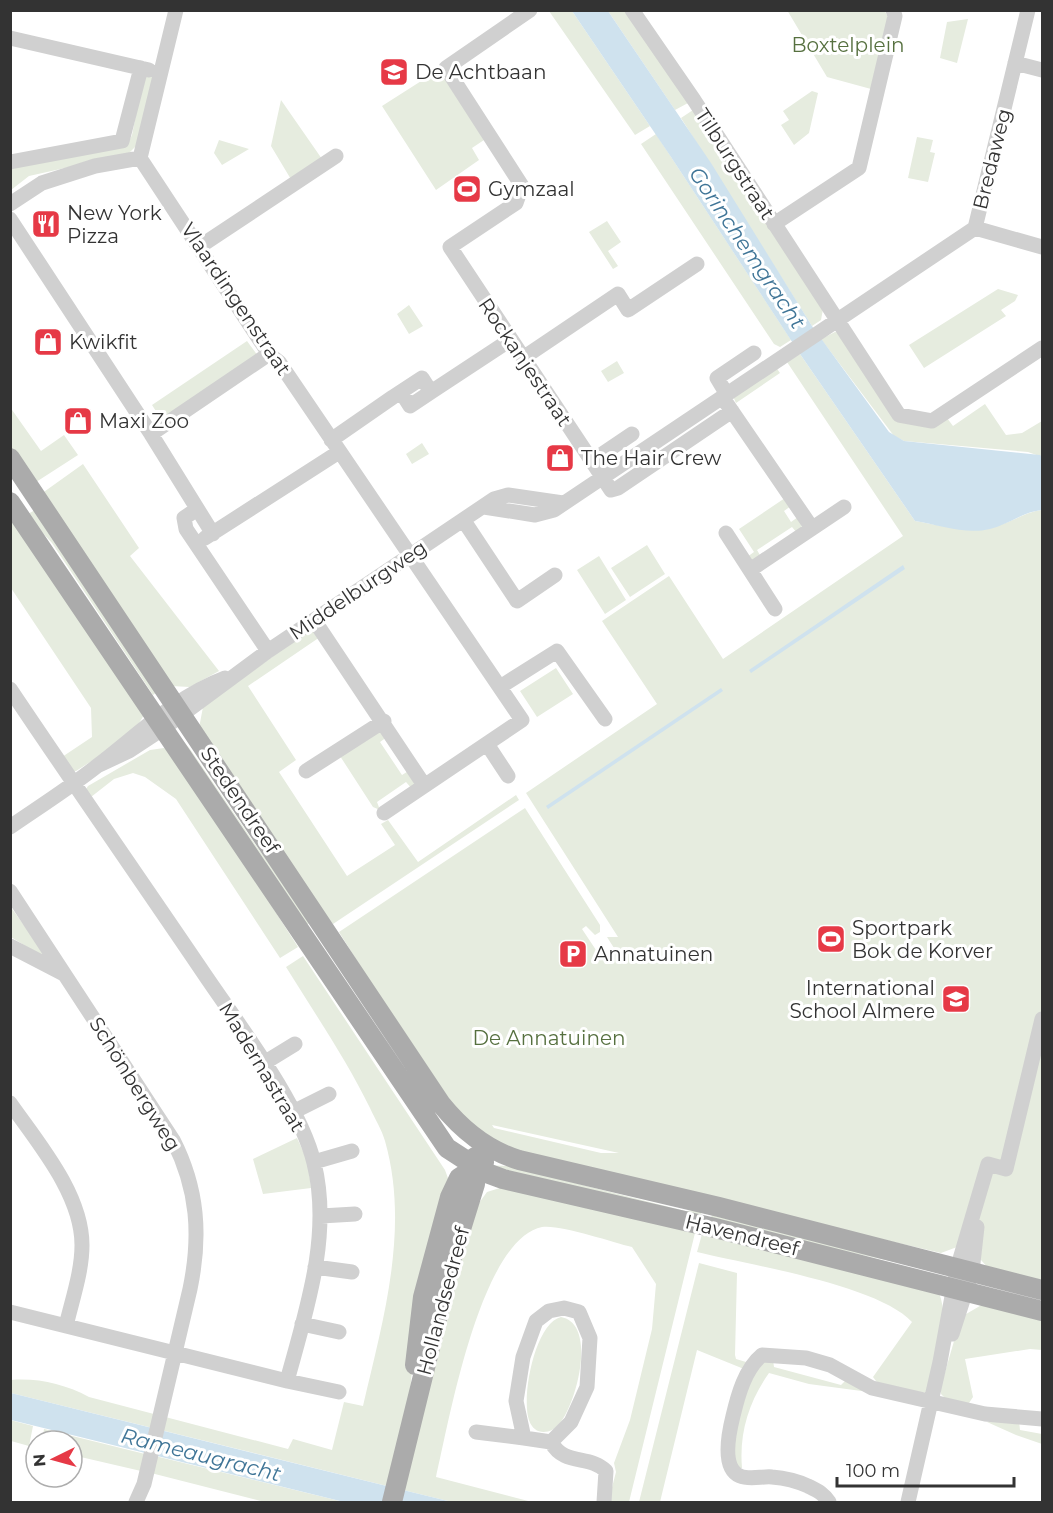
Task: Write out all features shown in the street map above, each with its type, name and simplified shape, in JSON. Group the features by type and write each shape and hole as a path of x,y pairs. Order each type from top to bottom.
{"main road":[{"name":"Stedendreef","path":"14,463 441,1104 474,1138 513,1158"},
{"name":"Stedendreef","path":"15,510 447,1148"},
{"path":"470,1202 475,1184 474,1138"},
{"path":"447,1148 455,1184"},
{"name":"Havendreef","path":"447,1148 475,1166 503,1179 715,1228 1042,1311"},
{"path":"455,1184 464,1173 475,1166 492,1160 513,1158"},
{"name":"Havendreef","path":"513,1158 718,1207 1042,1290"},
{"path":"470,1202 490,1185 503,1179"},
{"name":"Hollandsedreef","path":"415,1401 414,1379 423,1297 455,1184"},
{"name":"Hollandsedreef","path":"392,1503 415,1401 425,1373 452,1258 470,1202"}],"street":[{"path":"10,204 42,183 95,166 140,159 176,10"},
{"name":"Rockanjestraat","path":"530,10 446,68 522,186 516,203 450,247 602,476"},
{"name":"Tilburgstraat","path":"632,10 838,319 899,415 932,421 1042,348"},
{"path":"774,224 859,168 895,16 893,10"},
{"name":"Bredaweg","path":"795,348 975,228 1028,10"},
{"path":"10,38 161,72"},
{"path":"1015,63 1042,70"},
{"path":"10,162 122,141 141,68"},
{"path":"199,247 336,156"},
{"name":"Vlaardingenstraat","path":"140,159 269,354 279,362 522,720 487,744"},
{"path":"10,219 151,434 213,534"},
{"path":"975,228 1042,247"},
{"path":"523,358 618,294 628,310 697,264"},
{"path":"196,544 335,446 401,392 410,406 510,340"},
{"name":"Middelburgweg","path":"10,827 98,766 129,751 160,722 494,499 507,495 562,503 795,348"},
{"path":"754,353 717,378 732,411 812,528"},
{"path":"151,434 269,354"},
{"path":"602,476 611,490 618,488 732,411"},
{"path":"592,461 632,434"},
{"path":"750,570 844,507"},
{"path":"197,509 184,518 186,529 268,651"},
{"path":"464,521 517,601 555,575"},
{"path":"726,533 775,609"},
{"path":"314,620 384,721 424,785"},
{"path":"500,687 557,651 605,719"},
{"name":"Madernastraat","path":"10,689 264,1063 293,1112 314,1162 321,1216 315,1267 287,1381"},
{"path":"306,771 384,721"},
{"path":"384,813 487,744 508,776"},
{"name":"Schönbergweg","path":"10,891 173,1140 195,1199 196,1256 144,1484 136,1503"},
{"name":"Schönbergweg","path":"10,946 66,975"},
{"path":"908,1503 940,1362 960,1291 988,1164 1006,1169 1042,1019"},
{"path":"264,1063 295,1044"},
{"path":"293,1112 329,1094"},
{"path":"10,1102 64,1182 74,1201 80,1222 80,1264 66,1326"},
{"path":"314,1162 352,1151"},
{"path":"321,1216 355,1214"},
{"path":"315,1267 352,1272"},
{"path":"524,1438 516,1401 523,1357 536,1321 549,1311 564,1308 579,1312 590,1338 587,1387 571,1422 550,1442"},
{"path":"10,1312 173,1354 339,1392"},
{"path":"302,1324 339,1332"},
{"path":"829,1503 823,1493 797,1482 772,1477 741,1478 734,1472 730,1461 728,1436 737,1396 754,1362 762,1355 806,1358 830,1365 872,1388 985,1414 1042,1419"},
{"path":"476,1432 550,1442 557,1453 574,1460 598,1463 606,1471 604,1503"}],"green space":[{"name":"Boxtelplein","path":"787,10 885,11 889,20 871,89 827,77"},
{"path":"549,11 572,11 650,126 635,135"},
{"path":"608,11 626,11 688,103 675,110"},
{"path":"968,19 957,63 940,58 947,22"},
{"path":"440,69 484,140 472,148 479,160 436,190 382,106"},
{"path":"144,74 153,76 137,145 128,154 29,176 11,190 11,167 128,143 132,135"},
{"path":"812,91 818,93 809,133 794,145 781,125 789,120 783,111"},
{"path":"281,100 322,159 292,181 271,146"},
{"path":"693,110 823,309 821,320 812,326 681,118"},
{"path":"656,134 791,340 780,347 774,344 641,144"},
{"path":"917,137 933,140 930,152 935,153 928,182 908,178"},
{"path":"219,140 249,149 222,165 214,153"},
{"path":"607,221 621,242 608,251 618,266 613,269 589,232"},
{"path":"998,289 1018,295 1015,301 1001,310 1006,316 924,368 909,345"},
{"path":"409,305 423,326 409,334 397,314"},
{"path":"835,332 842,333 891,409 947,418 953,426 985,404 1006,435 1022,433 1042,421 1042,457 1028,452 904,441 894,436 821,339"},
{"path":"247,341 258,356 161,419 152,405"},
{"name":"Sportpark Bok de Korver","path":"800,354 915,521 978,529 999,525 1042,510 1042,1280 989,1269 981,1260 979,1252 957,1247 941,1253 710,1199 494,1144 445,1101 339,932 525,808 600,925 600,932 595,935 586,926 582,929 600,956 614,948 607,937 618,937 526,793 657,704 602,621 669,576 723,659 903,536 787,362","holes":["492,1125 619,1153 601,1153 494,1128"]},
{"path":"617,361 624,373 608,382 601,371"},
{"path":"773,363 780,373 736,403 732,394"},
{"path":"10,407 41,451 64,435 78,455 33,484 11,450"},
{"path":"422,443 429,454 412,464 406,454"},
{"path":"83,464 139,548 130,556 219,671 190,687 171,686 41,494"},
{"path":"785,498 791,506 784,511 791,522 798,517 802,527 797,533 792,527 757,550 761,557 754,561 747,557 754,552 739,529"},
{"path":"37,509 157,692 153,695 52,543 26,515"},
{"path":"10,512 144,715 131,736 76,771 71,771 62,757 92,737 91,708 11,588"},
{"path":"647,545 665,574 630,597 611,568"},
{"path":"599,556 626,600 605,614 577,570"},
{"path":"313,627 320,637 248,686 296,760 279,772 347,876 395,845 381,824 388,820 418,862 516,795 519,800 333,924 199,728 203,707"},
{"path":"556,668 573,694 537,717 520,691"},
{"path":"376,730 387,737 380,742 402,775 410,770 417,786 412,789 406,782 377,802 380,810 373,807 340,756"},
{"path":"180,737 257,847 312,922 302,927"},
{"path":"164,748 173,752 298,947 280,958 176,799 145,777 133,773 114,779 91,797 86,789 150,750"},
{"path":"10,906 44,953 40,955 11,937"},
{"path":"303,956 445,1170 449,1181 416,1324 410,1393 387,1486 11,1393 11,1380 51,1383 89,1397 288,1449 293,1439 332,1450 344,1402 363,1406 391,1274 395,1207 392,1174 384,1137 361,1090 286,967"},
{"path":"297,1138 308,1162 311,1188 263,1194 253,1159"},
{"path":"484,1165 508,1166 685,1211 702,1210 700,1219"},
{"path":"503,1187 695,1233 629,1502 611,1502 609,1499 616,1472 614,1463 630,1420 652,1329 656,1284 632,1247 550,1227 542,1227 520,1239 501,1264 485,1297 459,1377 436,1477 532,1502 452,1502 403,1490 446,1306 479,1203 487,1192"},
{"path":"712,1214 941,1272 710,1222"},
{"path":"702,1234 939,1293 943,1330 926,1393 879,1385 873,1377 912,1322 895,1309 872,1297 812,1278 697,1252"},
{"path":"699,1263 737,1273 735,1355 736,1359 746,1362 744,1369 697,1350 660,1502 639,1502"},
{"path":"985,1303 1042,1317 1042,1350 1030,1349 965,1359 973,1397 967,1406 947,1400 941,1394 941,1386 961,1317"},
{"path":"561,1317 572,1323 579,1334 580,1366 577,1383 566,1413 556,1427 543,1432 535,1429 529,1420 527,1395 529,1379 537,1346 544,1332 552,1322"},
{"path":"766,1360 773,1360 774,1367 841,1385 847,1379 869,1392 809,1384 769,1373 756,1395 747,1418 742,1442 742,1468 735,1468 736,1425 742,1396 756,1370"},
{"path":"10,1420 33,1426 32,1429 24,1429 24,1445 11,1441"},
{"path":"1019,1421 1020,1430 1042,1434 1042,1444 987,1422"},
{"path":"84,1439 145,1454 141,1471 84,1458"},
{"path":"155,1456 344,1502 265,1502 151,1473"}],"water":[{"name":"Gorinchemgracht","path":"572,11 608,11 711,163 812,326 889,432 904,441 1040,455 1042,457 1042,510 981,531 962,530 915,521 800,354"},
{"path":"903,565 905,569 751,673 749,670"},
{"path":"721,688 723,691 548,809 546,806"},
{"name":"Rameaugracht","path":"11,1393 452,1502 344,1502 84,1438 84,1429 48,1429 11,1420"}],"place":[{"name":"De Achtbaan","path":"394,72"},
{"name":"Gymzaal","path":"467,189"},
{"name":"New York Pizza","path":"46,224"},
{"name":"Kwikfit","path":"48,342"},
{"name":"Maxi Zoo","path":"78,421"},
{"name":"The Hair Crew","path":"560,458"},
{"name":"Sportpark Bok de Korver","path":"831,939"},
{"name":"Annatuinen","path":"573,954"},
{"name":"International School Almere","path":"956,999"}],"park label":[{"name":"De Annatuinen","path":"549,1038"}]}
